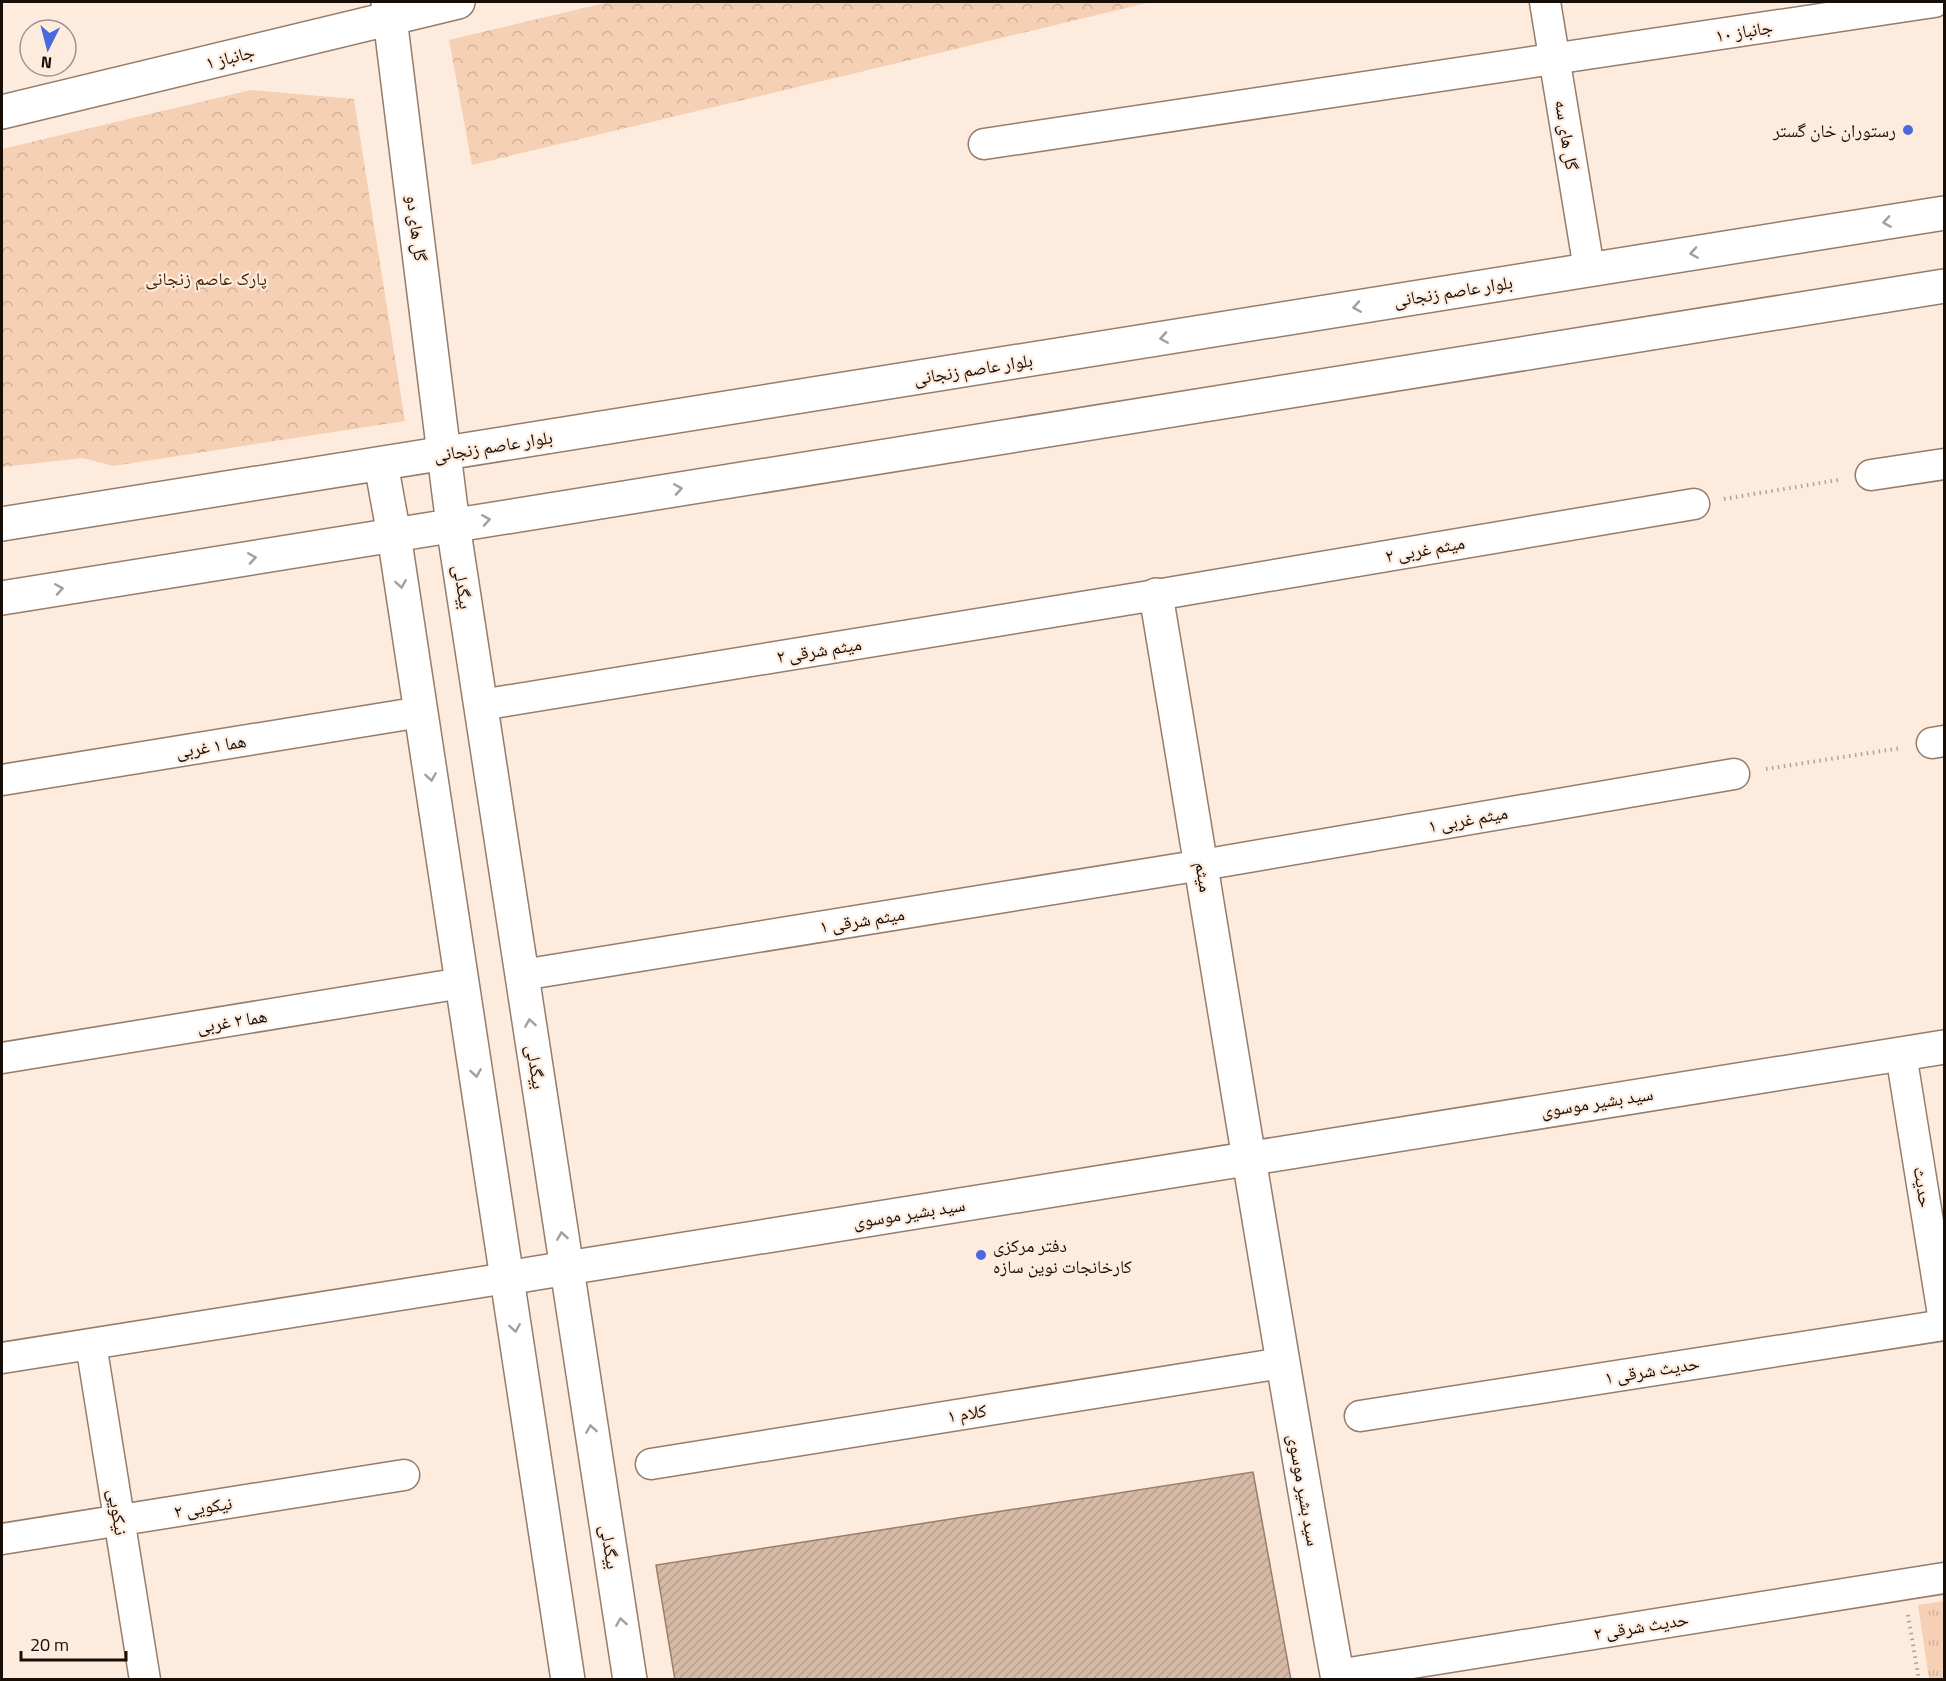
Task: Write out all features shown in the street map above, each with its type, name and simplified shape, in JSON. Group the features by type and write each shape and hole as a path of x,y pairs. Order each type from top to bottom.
{"main road":[{"name":"جانباز ۱","path":"2,112 389,10 458,2"},
{"name":"گل های دو","path":"389,10 444,454"},
{"name":"بلوار عاصم زنجانی","path":"2,524 1944,213"},
{"path":"2,598 1944,286"},
{"name":"بیگدلی","path":"444,454 630,1680"},
{"path":"381,464 394,535 568,1680"},
{"name":"میثم","path":"1156,595 1250,1158"},
{"name":"سید بشیر موسوی","path":"507,1278 1944,1047"},
{"name":"سید بشیر موسوی","path":"1250,1158 1282,1363 1338,1677"}],"street":[{"name":"گل های سه","path":"1545,2 1589,269"},
{"name":"جانباز ۱۰","path":"984,144 1934,2"},
{"path":"1871,475 1944,464"},
{"name":"میثم غربی ۲","path":"1156,595 1694,504"},
{"name":"میثم شرقی ۲","path":"481,705 1156,595"},
{"name":"هما ۱ غربی","path":"2,780 421,712"},
{"name":"میثم غربی ۱","path":"1202,865 1734,774"},
{"name":"میثم شرقی ۱","path":"522,975 1202,865"},
{"name":"هما ۲ غربی","path":"2,1058 462,983"},
{"name":"حدیث","path":"1901,1054 1944,1323"},
{"path":"2,1358 507,1278"},
{"name":"حدیث شرقی ۱","path":"1360,1416 1944,1323"},
{"name":"نیکویی","path":"91,1344 145,1680"},
{"name":"کلام ۱","path":"651,1464 1282,1363"},
{"name":"نیکویی ۲","path":"2,1539 404,1475"},
{"name":"حدیث شرقی ۲","path":"1338,1677 1944,1578"}],"path":[{"path":"1694,504 1871,475"},
{"path":"1734,774 1938,742"},
{"path":"1903,1584 1918,1680"}],"green space":[{"path":"609,2 1151,2 472,165 449,40"},
{"name":"پارک عاصم زنجانی","path":"251,90 354,99 405,421 113,466 83,458 2,467 2,149"},
{"path":"1944,1601 1944,1679 1929,1679 1918,1605"}],"building":[{"path":"1253,1472 1291,1680 675,1680 656,1565"}],"place":[{"name":"رستوران خان گستر","path":"1908,130"},
{"name":"دفتر مرکزی کارخانجات نوین سازه","path":"981,1255"}]}
